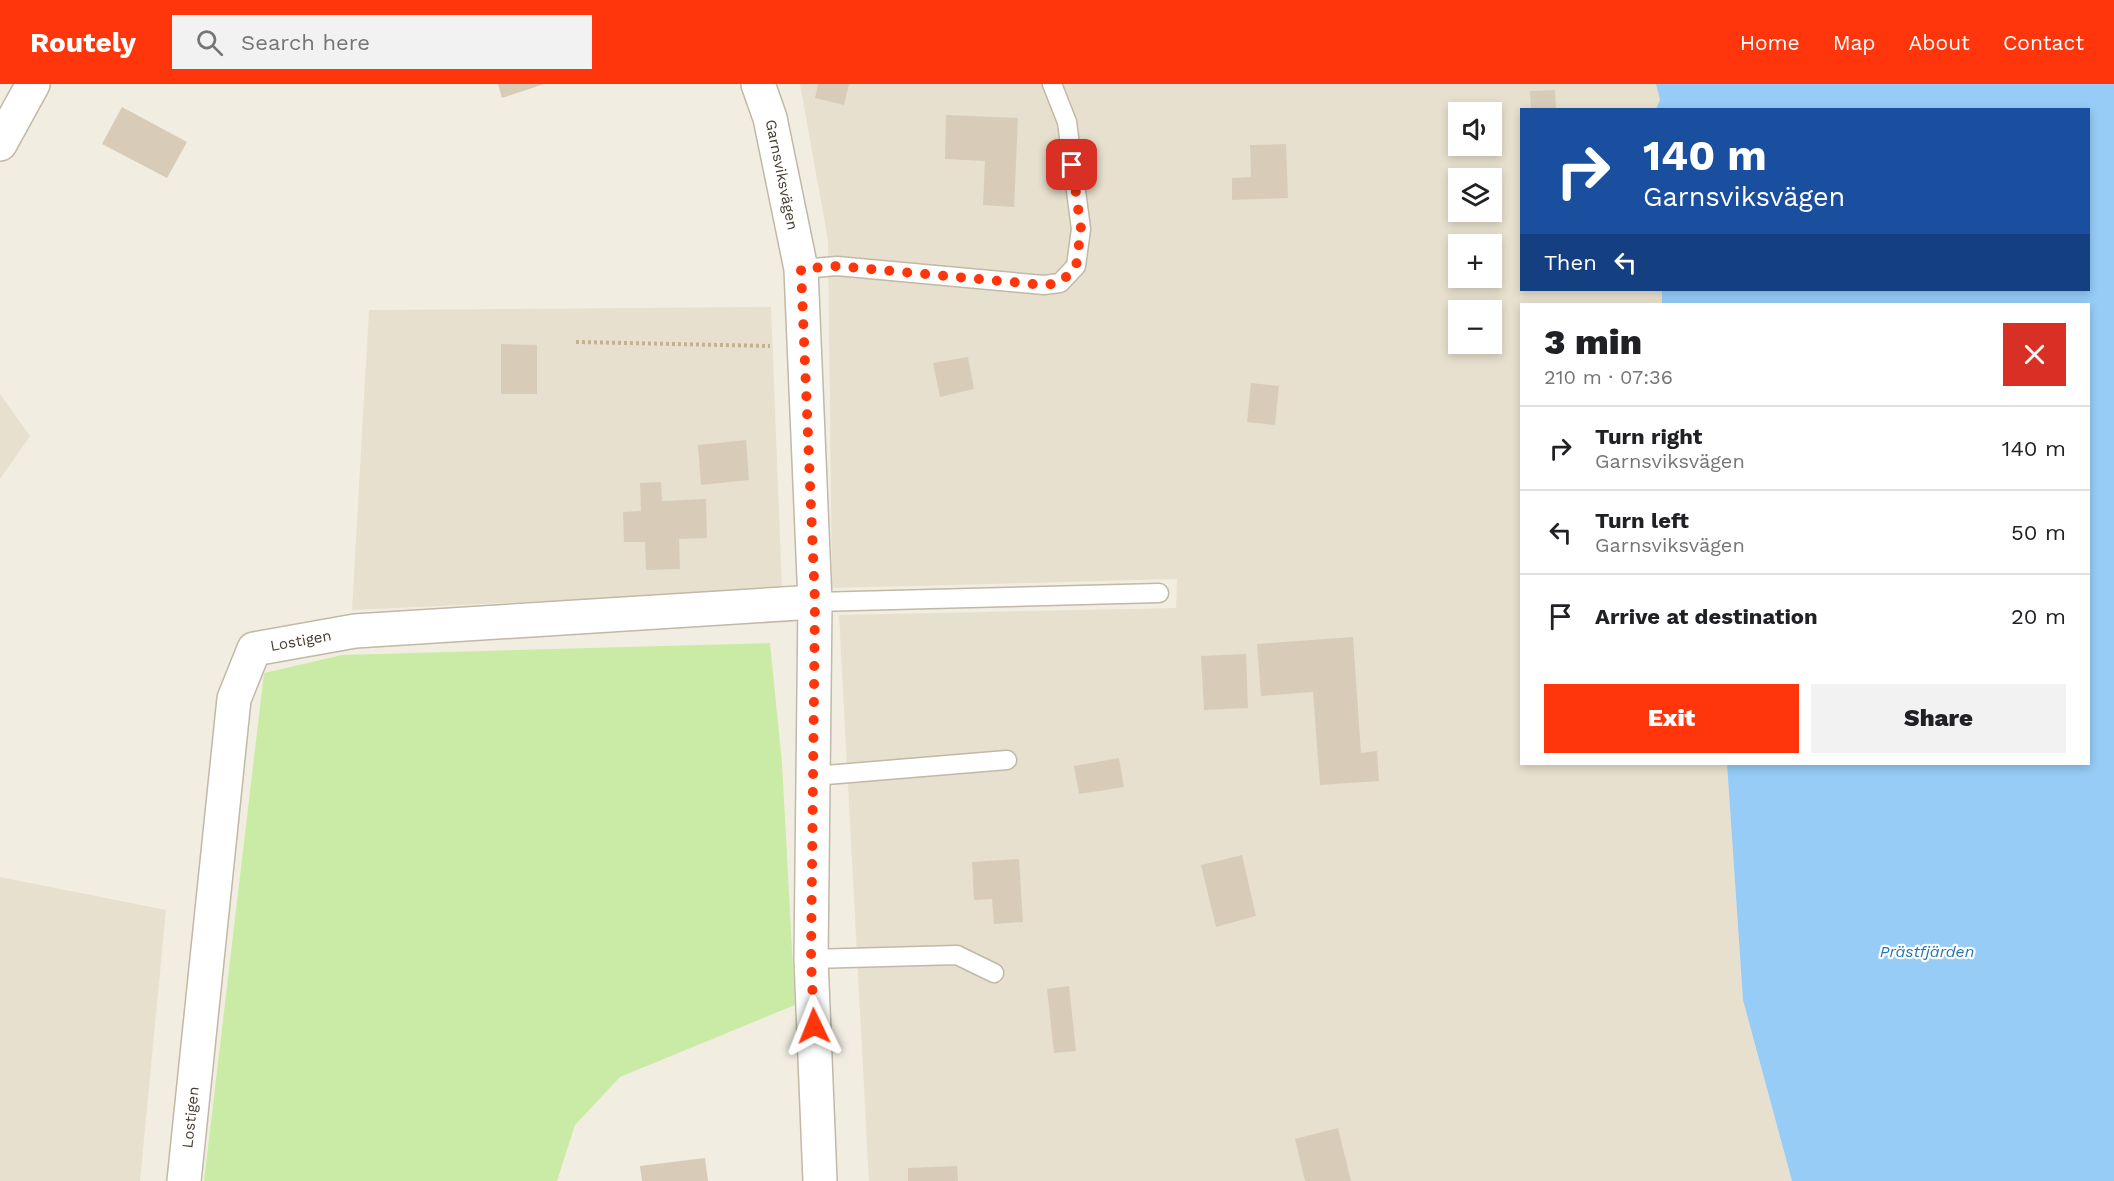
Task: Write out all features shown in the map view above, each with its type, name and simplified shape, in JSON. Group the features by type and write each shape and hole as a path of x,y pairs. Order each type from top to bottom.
{"street":[{"path":"0,144 33,84"},
{"name":"Garnsviksvägen","path":"758,84 770,118 801,269 815,602 811,959 820,1181"},
{"name":"Lostigen","path":"184,1181 234,699 254,649 355,631 815,602"}],"lane":[{"path":"801,269 837,266 1044,285 1060,283 1076,267 1081,229 1067,122 1052,84"},
{"path":"815,602 1159,593"},
{"path":"814,776 1007,760"},
{"path":"811,959 957,955 994,973"}],"path":[{"path":"576,342 805,347"}],"shaded area":[{"path":"800,84 1656,84 1660,100 1656,108 1520,108 1520,291 1662,291 1662,303 1520,303 1520,765 1727,765 1743,1000 1792,1181 869,1181 839,615 1176,608 1177,579 832,588 828,240"},
{"path":"771,307 782,590 352,610 369,310"},
{"path":"0,394 30,436 0,479"},
{"path":"0,877 166,910 140,1181 0,1181"}],"green space":[{"path":"770,643 782,763 795,1005 620,1077 575,1125 557,1181 204,1181 264,673 342,655"}],"water":[{"name":"Prästfjärden","path":"1656,84 2114,84 2114,1181 1792,1181 1743,1000 1727,765 2090,765 2090,303 1662,303 1662,291 2090,291 2090,108 1656,108 1660,100"}],"building":[{"path":"498,84 544,84 502,98"},
{"path":"818,84 849,84 844,105 815,98"},
{"path":"1555,90 1556,108 1531,108 1530,91"},
{"path":"122,107 187,142 167,178 102,144"},
{"path":"946,115 1018,118 1014,207 983,205 985,161 945,159"},
{"path":"1286,144 1288,198 1232,200 1232,178 1251,177 1250,145"},
{"path":"501,344 537,345 537,394 501,394"},
{"path":"968,357 974,389 940,397 933,363"},
{"path":"1251,383 1279,386 1275,425 1247,422"},
{"path":"746,440 749,480 701,485 698,445"},
{"path":"661,482 662,501 706,499 707,538 679,539 680,569 646,570 645,542 624,542 623,512 641,511 640,483"},
{"path":"1353,637 1361,753 1377,751 1379,781 1320,785 1313,692 1261,696 1257,644"},
{"path":"1246,654 1248,708 1204,710 1201,656"},
{"path":"1119,758 1124,787 1079,794 1074,766"},
{"path":"1242,855 1256,916 1216,927 1201,865"},
{"path":"1019,859 1023,922 994,924 992,899 974,900 972,862"},
{"path":"1069,986 1076,1051 1054,1053 1047,989"},
{"path":"1338,1128 1351,1181 1305,1181 1295,1139"},
{"path":"705,1158 708,1181 642,1181 640,1166"},
{"path":"957,1166 958,1181 908,1181 908,1168"}],"route":[{"path":"814,1026 811,959 815,602 801,269 837,266 1044,285 1060,283 1076,267 1081,229 1072,165"}]}
